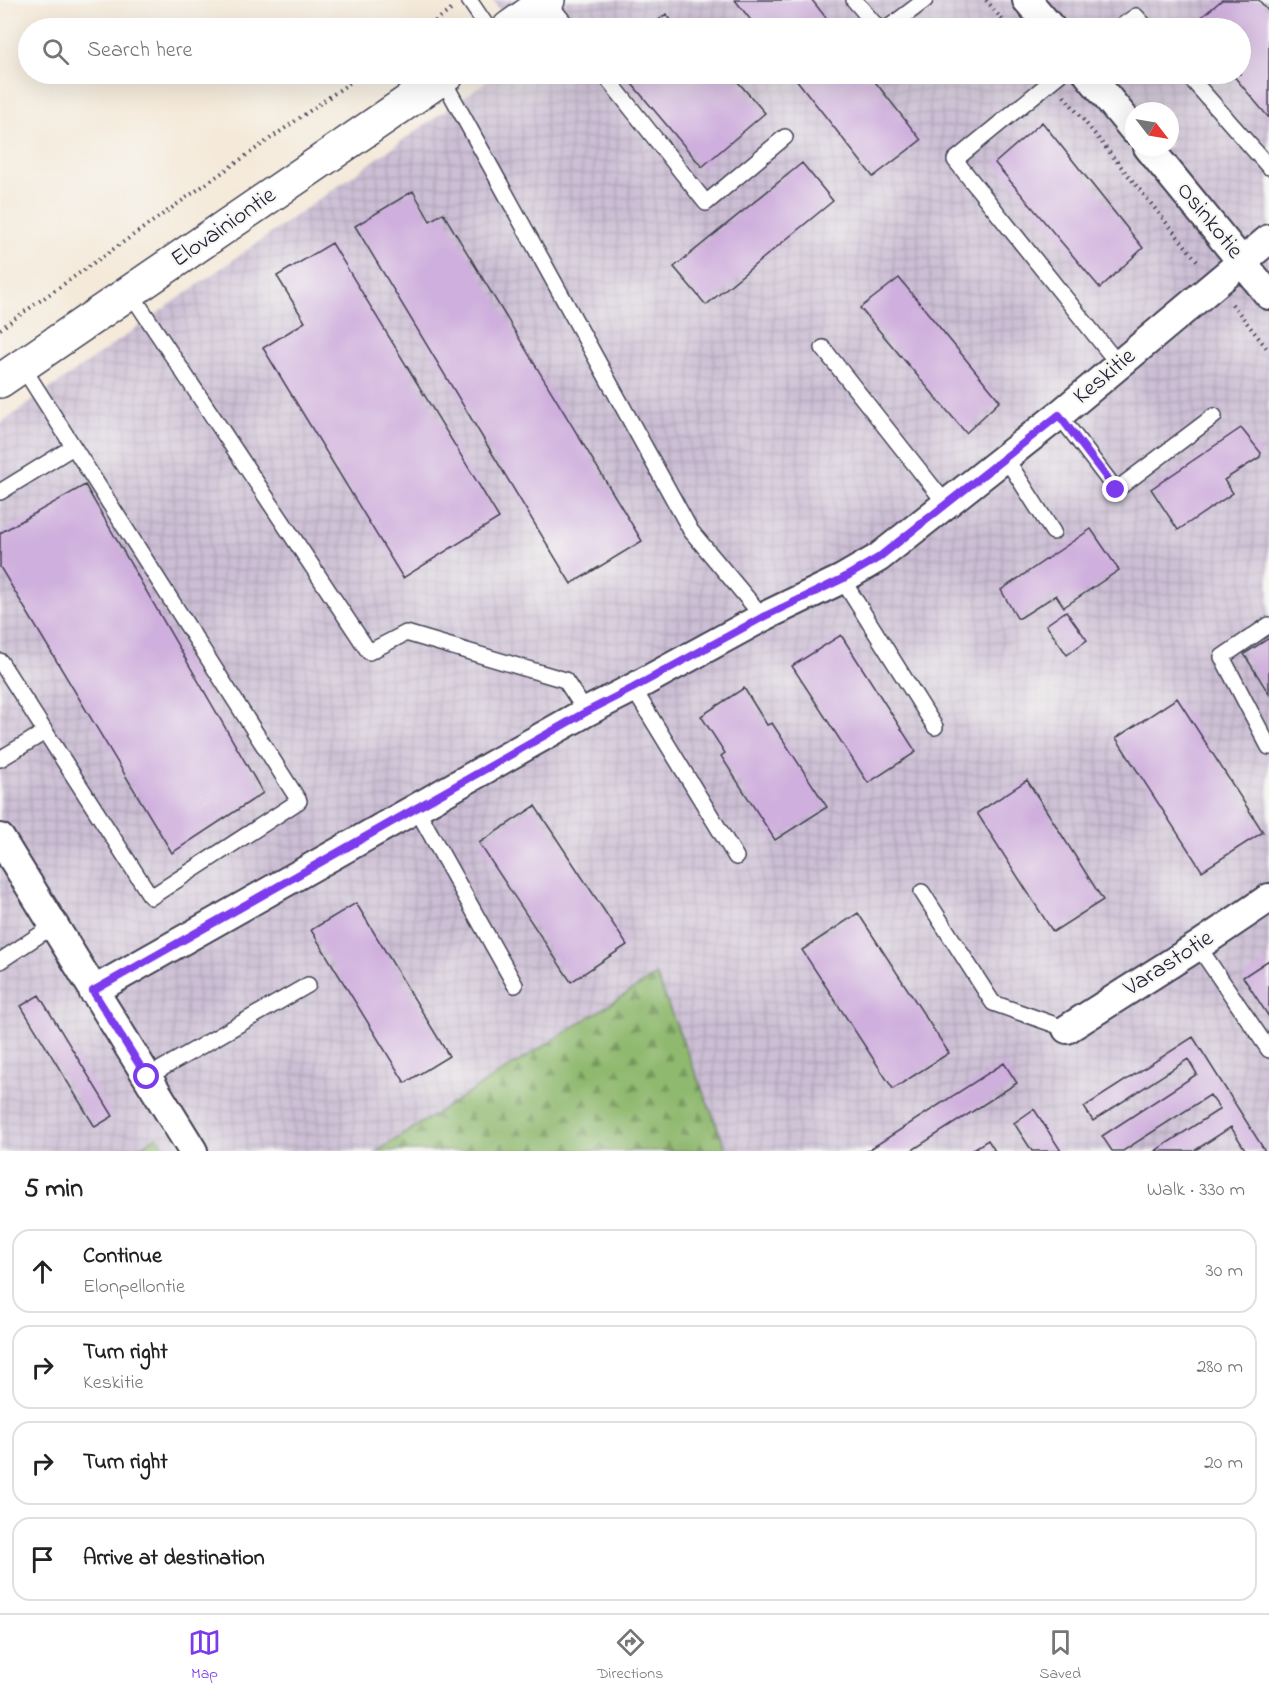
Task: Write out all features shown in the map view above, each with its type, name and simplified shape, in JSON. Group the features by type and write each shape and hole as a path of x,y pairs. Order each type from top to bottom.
{"main road":[{"path":"523,18 547,0"},
{"name":"Elovainiontie","path":"11,374 433,84"}],"street":[{"path":"1028,0 1043,18"},
{"path":"1096,84 1125,119"},
{"name":"Osinkotie","path":"1155,156 1269,295"},
{"name":"Keskitie","path":"93,991 586,712 878,558 1059,415 1269,239"},
{"path":"0,838 193,1151"},
{"name":"Varastotie","path":"1068,1029 1269,898"}],"lane":[{"path":"547,0 561,18"},
{"path":"854,0 869,18"},
{"path":"901,18 925,0"},
{"path":"463,3 478,18"},
{"path":"449,84 691,531 763,617"},
{"path":"612,84 706,203 785,137"},
{"path":"1047,84 955,160 1119,365"},
{"path":"1196,84 1269,167"},
{"path":"130,292 369,652 406,633 565,680 586,712"},
{"path":"823,348 946,504"},
{"path":"0,661 151,897 299,801 73,447 11,374"},
{"path":"1059,415 1116,490 1214,416"},
{"path":"0,492 73,447"},
{"path":"1005,457 1053,531"},
{"path":"842,579 935,727"},
{"path":"1269,625 1222,657 1269,747"},
{"path":"633,688 736,857"},
{"path":"0,759 45,732"},
{"path":"416,808 515,985"},
{"path":"922,892 993,1003 1068,1029"},
{"path":"0,960 53,926"},
{"path":"1198,946 1269,1050"},
{"path":"147,1077 308,985"}],"path":[{"path":"986,0 1001,18"},
{"path":"440,18 463,3"},
{"path":"0,329 348,84"},
{"path":"1061,84 1269,351"}],"shaded area":[{"path":"493,0 1269,0 1269,1151 727,1151 656,975 377,1151 166,1151 157,1136 134,1151 0,1151 0,424 483,84 1251,84 1251,18 505,18"}],"green space":[{"path":"656,975 727,1151 377,1151"},
{"path":"157,1136 166,1151 134,1151"}],"building":[{"path":"735,0 812,0 826,18 749,18"},
{"path":"1222,0 1259,0 1269,12 1269,118 1240,84 1251,84 1251,18 1200,18"},
{"path":"632,84 740,84 765,113 702,167"},
{"path":"800,84 877,84 921,140 873,177"},
{"path":"1042,122 1143,248 1100,288 995,163"},
{"path":"802,163 833,201 706,305 674,267"},
{"path":"413,191 430,221 443,213 642,541 571,584 355,226"},
{"path":"332,243 499,518 403,578 263,348 305,322 277,276"},
{"path":"899,278 1000,401 966,433 860,308"},
{"path":"1241,428 1261,453 1260,457 1224,480 1233,493 1178,530 1151,489"},
{"path":"85,485 263,793 172,853 0,567 0,533"},
{"path":"1091,529 1119,570 1064,607 1056,595 1017,618 1001,590"},
{"path":"1066,611 1087,640 1067,655 1046,625"},
{"path":"841,635 916,752 868,783 792,666"},
{"path":"1269,638 1269,694 1244,654"},
{"path":"744,688 767,725 772,723 827,807 775,840 721,756 725,753 701,716"},
{"path":"1177,698 1263,832 1202,871 1116,738"},
{"path":"1027,780 1103,900 1053,932 977,813"},
{"path":"535,806 627,945 571,982 479,843"},
{"path":"356,903 449,1056 405,1083 311,930"},
{"path":"858,913 949,1053 893,1089 802,950"},
{"path":"1269,960 1269,1017 1243,977"},
{"path":"39,995 113,1116 95,1127 21,1006"},
{"path":"1193,1037 1265,1151 1246,1151 1231,1127 1194,1151 1155,1151 1220,1109 1210,1095 1123,1151 1112,1151 1102,1136 1197,1074 1188,1059 1093,1121 1084,1107"},
{"path":"1004,1063 1017,1083 911,1151 867,1151"},
{"path":"1034,1109 1061,1151 1032,1151 1014,1123"},
{"path":"988,1140 995,1151 970,1151"}],"route":[{"path":"147,1077 93,991 586,712 878,558 1059,415 1116,490"}]}
